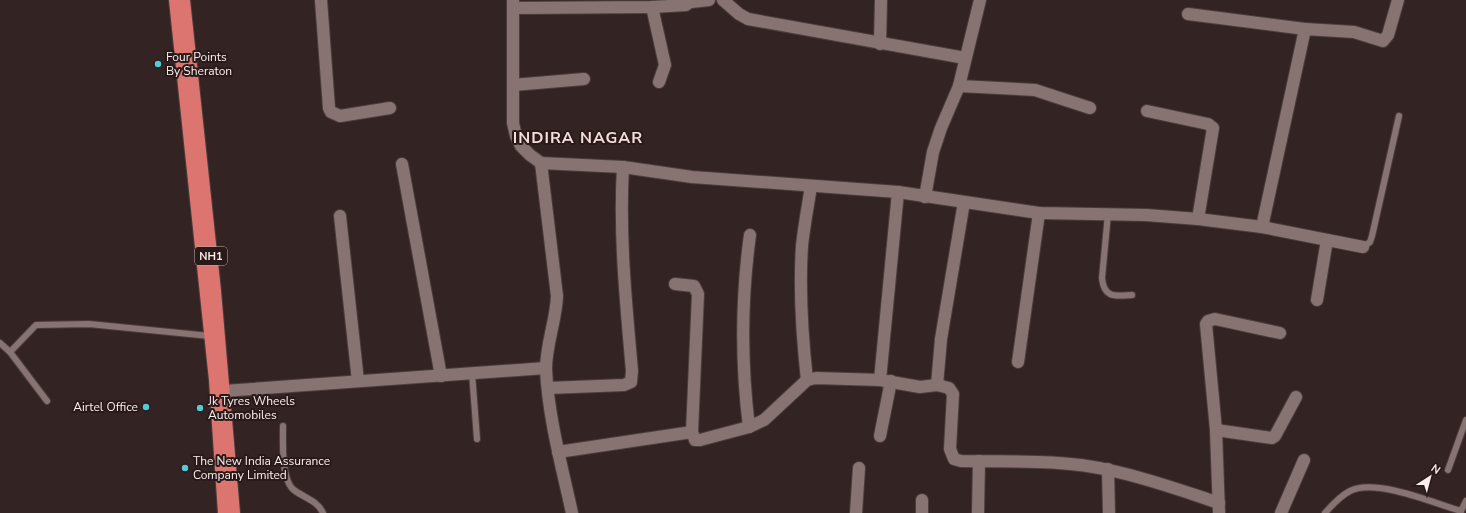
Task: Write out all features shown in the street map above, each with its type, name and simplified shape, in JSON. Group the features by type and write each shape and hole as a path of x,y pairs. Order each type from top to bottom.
{"highway":[{"name":"NH1","path":"175,0 210,336 224,513"},
{"name":"NH1","path":"184,0 224,391 234,513"}],"street":[{"path":"321,0 329,108 331,112 340,116 390,108"},
{"path":"709,0 692,1 686,5 652,7 513,4 513,123 516,136 521,146 541,163 623,166 692,177 898,192 1038,213 1108,214 1198,219 1262,227 1363,247"},
{"path":"722,0 748,19 880,44 965,58"},
{"path":"880,44 881,0"},
{"path":"925,196 933,152 941,128 959,86 980,0"},
{"path":"1188,14 1305,29 1354,32 1383,41 1388,35 1398,0"},
{"path":"652,7 665,65 658,82"},
{"path":"1262,227 1305,29"},
{"path":"513,85 584,79"},
{"path":"959,86 1035,90 1090,108"},
{"path":"1147,111 1208,124 1213,128 1198,219"},
{"path":"541,163 557,296 556,312 547,350 546,368 558,452 572,513"},
{"path":"402,164 440,376"},
{"path":"548,388 624,385 631,382 632,371 620,212 623,166"},
{"path":"807,380 801,324 800,283 802,245 811,186"},
{"path":"880,436 886,380 898,192"},
{"path":"937,385 940,339 964,202"},
{"path":"1018,362 1038,213"},
{"path":"340,216 358,381"},
{"path":"749,428 744,373 743,317 744,289 750,235"},
{"path":"1317,300 1327,240"},
{"path":"675,284 694,286 698,294 692,432 697,441 749,428 764,420 807,380 816,378 886,380 920,387 937,385 949,388 954,394 951,454 954,459 961,461 1068,463 1108,469 1144,478 1219,508 1216,430 1206,330 1208,321 1215,319 1280,333"},
{"path":"224,391 546,368"},
{"path":"1216,430 1272,438 1275,436 1296,397"},
{"path":"558,452 692,432"},
{"path":"1281,513 1304,460"},
{"path":"978,461 978,513"},
{"path":"856,513 858,468"},
{"path":"1108,469 1109,513"},
{"path":"922,500 922,513"}],"lane":[{"path":"1363,247 1370,242 1372,236 1399,116"},
{"path":"1108,214 1102,278 1103,287 1107,293 1115,296 1132,295"},
{"path":"10,352 36,325 89,324 210,336"},
{"path":"0,343 10,352 47,401"},
{"path":"472,373 477,439"},
{"path":"1448,470 1466,420"},
{"path":"282,426 285,469 289,485 294,491 315,502 323,513"},
{"path":"1325,513 1336,501 1351,490 1371,486 1388,488 1460,512 1466,501"}],"place":[{"name":"Four Points By Sheraton","path":"158,64"},
{"name":"Airtel Office","path":"146,407"},
{"name":"Jk Tyres Wheels Automobiles","path":"200,408"},
{"name":"The New India Assurance Company Limited","path":"185,468"}],"district":[{"name":"INDIRA NAGAR","path":"578,138"}]}
